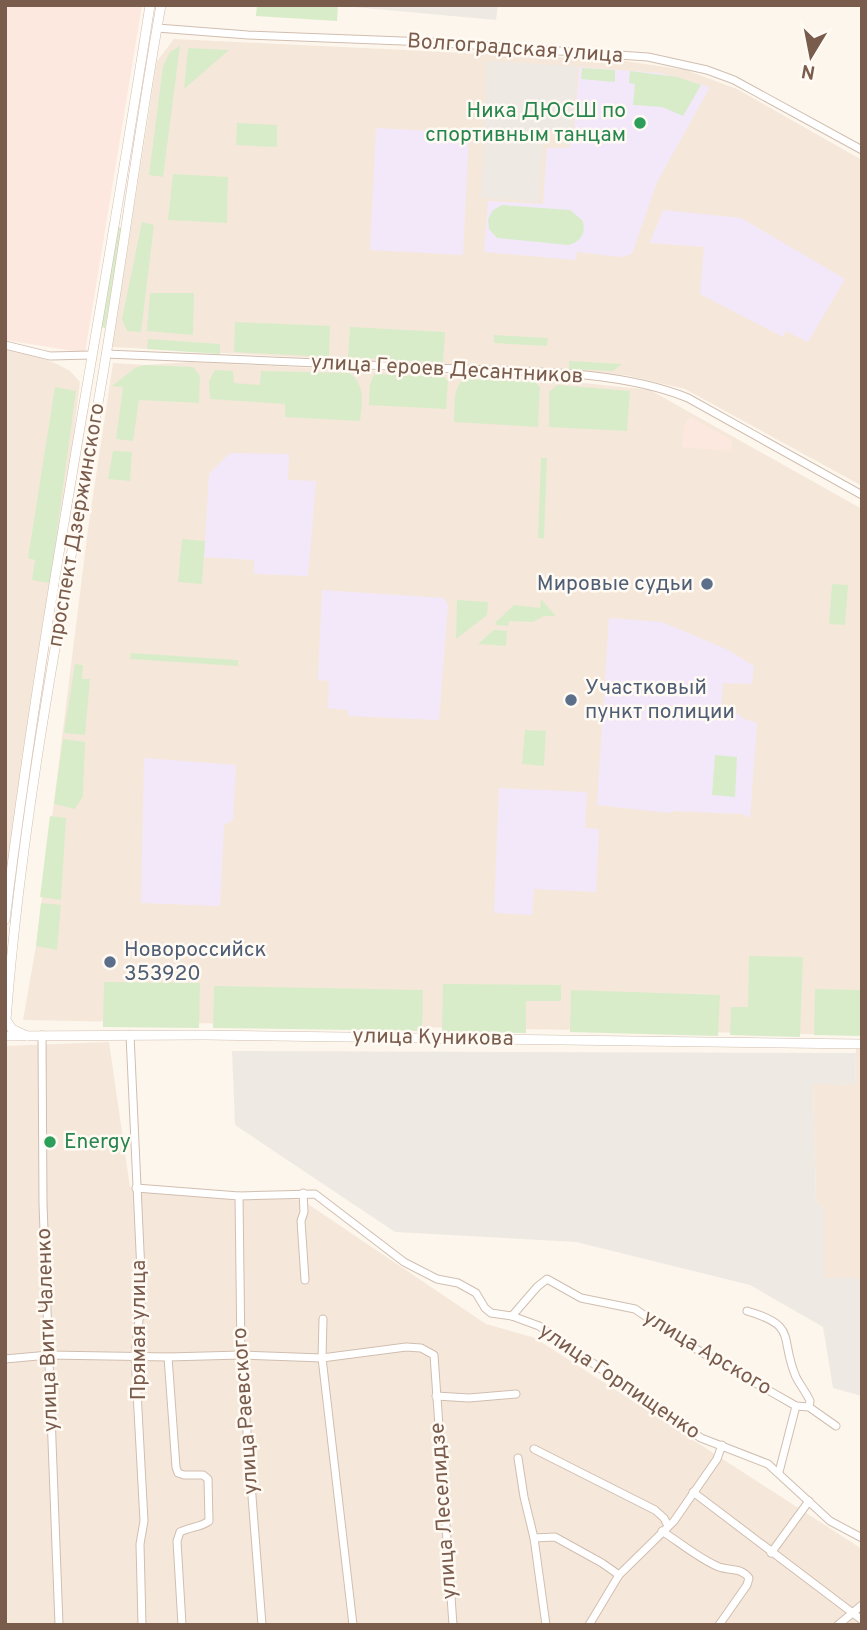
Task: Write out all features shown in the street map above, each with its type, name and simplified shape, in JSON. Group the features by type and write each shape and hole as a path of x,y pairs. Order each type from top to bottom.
{"street":[{"name":"проспект Дзержинского","path":"5,920 106,354 152,28 150,5"},
{"name":"проспект Дзержинского","path":"27,1036 12,1029 6,1022 26,806 91,355 152,28 161,5"},
{"name":"Волгоградская улица","path":"152,28 262,36 428,42 648,57 707,70 734,80 862,150"},
{"name":"улица Героев Десантников","path":"5,345 69,358 106,354 495,371 632,381 661,387 688,398 862,495"},
{"name":"улица Вити Чаленко","path":"42,1035 42,1153 59,1625"},
{"name":"улица Куникова","path":"6,1036 130,1035 862,1044"},
{"name":"Прямая улица","path":"130,1035 142,1294 135,1355 144,1521 139,1544 142,1625"},
{"name":"улица Горпищенко","path":"136,1188 239,1196 316,1194 404,1262 437,1279 458,1283 476,1293 491,1313 512,1316 539,1326 701,1438 768,1464 830,1521 862,1538"},
{"path":"303,1193 304,1212 301,1221 305,1280"},
{"name":"улица Раевского","path":"239,1196 241,1355 262,1625"},
{"name":"улица Арского","path":"512,1316 547,1279 581,1298 635,1309 682,1341 796,1406 809,1407"},
{"path":"747,1311 768,1317 786,1336 796,1377 810,1401 809,1407 836,1426"},
{"path":"323,1319 322,1358 354,1625"},
{"name":"улица Леселидзе","path":"322,1358 406,1348 421,1348 434,1354 453,1625"},
{"path":"5,1359 49,1355 241,1355 322,1358"},
{"path":"168,1357 176,1467 178,1473 203,1475 208,1479 209,1521 180,1532 177,1541 182,1625"},
{"name":"улица Леселидзе","path":"436,1396 470,1398 516,1394"},
{"path":"779,1472 796,1406"},
{"path":"589,1625 619,1575 674,1521 717,1460 722,1445"},
{"path":"534,1449 655,1510 664,1518 665,1529 719,1567 746,1573 749,1578 747,1585 719,1625"},
{"path":"518,1458 534,1538 546,1625"},
{"path":"693,1492 862,1620"},
{"path":"771,1553 809,1501"},
{"path":"534,1538 555,1537 619,1575"},
{"path":"838,1625 862,1605"}],"shaded area":[{"path":"5,5 142,5 85,353 5,340"},
{"path":"332,5 498,5 496,20"},
{"path":"174,39 618,60 686,70 737,89 862,160 862,486 685,389 625,375 112,347 157,61"},
{"path":"487,61 577,66 573,130 544,130 539,202 481,198"},
{"path":"579,67 659,73 710,87 657,182 632,254 621,257 577,252 576,260 484,252 488,201 543,204 547,148 569,148 574,132"},
{"path":"376,128 469,133 463,255 370,250"},
{"path":"663,210 741,218 845,279 808,342 786,331 783,337 700,294 704,247 650,243"},
{"path":"5,346 55,363 70,371 80,382 30,806 5,928"},
{"path":"191,362 556,380 650,390 862,509 862,1035 23,1020 36,946 88,529 113,363 146,365"},
{"path":"690,417 732,440 731,451 682,447 684,426"},
{"path":"230,453 289,454 288,480 316,481 308,576 254,574 254,560 204,557 209,474"},
{"path":"322,590 444,598 448,605 439,720 348,716 348,710 328,708 329,681 318,680"},
{"path":"609,618 662,622 726,649 754,666 752,684 723,683 721,711 739,714 742,718 757,723 750,818 743,814 670,813 597,805"},
{"path":"144,758 236,765 233,820 224,825 220,906 141,903"},
{"path":"499,788 587,792 585,828 599,829 596,892 534,889 532,915 494,913"},
{"path":"109,1042 130,1187 302,1200 486,1324 535,1338 862,1549 862,1625 5,1625 5,1046"},
{"path":"856,1049 862,1049 862,1278 824,1278 824,1209 816,1200 813,1083 855,1085"},
{"path":"232,1051 856,1053 855,1085 813,1084 816,1200 824,1209 824,1278 862,1278 862,1396 833,1388 823,1327 750,1285 576,1242 395,1232 235,1125"}],"green space":[{"path":"257,5 338,5 337,21 256,16"},
{"path":"180,46 163,177 149,175 163,66 170,52"},
{"path":"188,48 229,50 184,89"},
{"path":"582,68 615,70 615,82 581,79"},
{"path":"630,71 677,77 701,85 683,116 662,107 633,105 635,84 629,83"},
{"path":"237,123 277,125 277,147 236,145"},
{"path":"173,174 228,177 227,223 168,220"},
{"path":"502,205 570,210 582,220 582,236 568,245 497,238 489,229 488,219 493,210"},
{"path":"142,222 154,225 141,332 127,331 122,319"},
{"path":"117,227 122,228 105,328 100,327"},
{"path":"150,293 194,293 193,335 147,331"},
{"path":"235,322 330,326 329,357 234,352"},
{"path":"350,327 445,332 443,363 348,357"},
{"path":"494,335 548,338 547,346 494,343"},
{"path":"148,339 220,344 220,354 147,349"},
{"path":"569,361 622,364 613,371 569,369"},
{"path":"145,365 193,367 200,376 199,403 139,400 133,441 116,439 123,387 112,386 135,368"},
{"path":"215,370 233,371 234,383 260,385 261,371 350,373 361,389 360,421 285,417 285,404 210,399 209,381"},
{"path":"377,374 444,377 448,381 446,409 369,405 370,384"},
{"path":"465,379 535,382 540,387 538,427 454,422 456,392"},
{"path":"557,385 630,391 627,431 549,427 549,392"},
{"path":"55,387 76,391 50,583 32,580 35,560 28,558"},
{"path":"113,451 132,452 130,481 108,479"},
{"path":"541,458 547,458 544,538 538,538"},
{"path":"182,539 205,541 202,584 178,582"},
{"path":"832,584 848,585 845,625 829,624"},
{"path":"541,599 556,616 544,616 533,622 509,621 508,626 495,623 514,605 540,608"},
{"path":"457,600 488,602 487,615 456,639"},
{"path":"494,630 507,631 506,646 478,644"},
{"path":"131,653 238,660 238,666 130,659"},
{"path":"75,664 83,665 82,679 90,679 85,735 64,733"},
{"path":"525,730 546,731 544,766 522,764"},
{"path":"63,739 85,742 83,796 75,809 54,804"},
{"path":"715,755 737,757 735,797 712,795"},
{"path":"50,816 66,818 61,900 40,897"},
{"path":"41,903 61,905 57,950 36,946"},
{"path":"749,956 803,957 800,1037 730,1035 731,1007 748,1007"},
{"path":"104,982 200,983 199,1028 103,1027"},
{"path":"443,984 561,985 561,1001 526,1001 526,1033 442,1032"},
{"path":"214,986 423,990 422,1031 213,1028"},
{"path":"815,989 862,990 862,1036 814,1035"},
{"path":"571,990 720,995 718,1036 570,1032"}],"place":[{"name":"Ника ДЮСШ по спортивным танцам","path":"640,123"},
{"name":"Мировые судьи","path":"707,584"},
{"name":"Участковый пункт полиции","path":"571,700"},
{"name":"Новороссийск 353920","path":"110,962"},
{"name":"Energy","path":"50,1142"}]}
